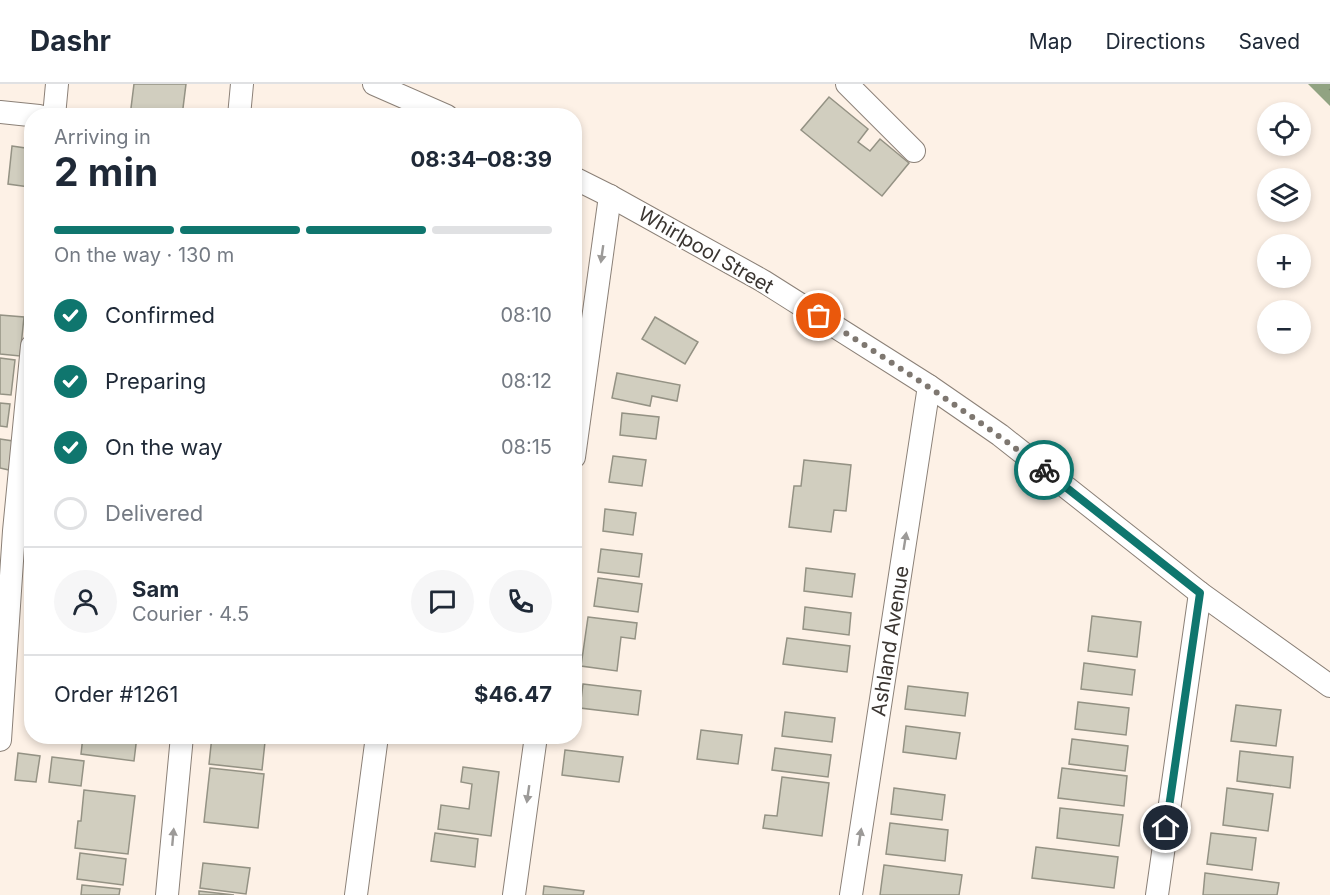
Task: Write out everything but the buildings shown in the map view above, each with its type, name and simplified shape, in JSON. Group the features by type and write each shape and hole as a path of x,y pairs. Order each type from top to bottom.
{"street":[{"path":"55,108 57,84"},
{"path":"240,108 242,84"},
{"path":"374,84 429,108"},
{"path":"847,84 914,151"},
{"path":"0,112 24,114"},
{"name":"Whirlpool Street","path":"582,182 763,281 929,387 1000,435 1200,593 1330,686"},
{"path":"582,399 610,196"},
{"name":"Ashland Avenue","path":"851,895 929,387"},
{"path":"0,740 14,531 24,428"},
{"path":"1156,895 1200,593"},
{"path":"167,895 181,744"},
{"path":"356,895 376,744"},
{"path":"514,895 535,744"}],"water":[{"path":"1308,84 1330,84 1330,106"}],"way so far":[{"path":"819,316 1000,435 1044,470"}],"route":[{"path":"1044,470 1200,593 1166,828"}]}
